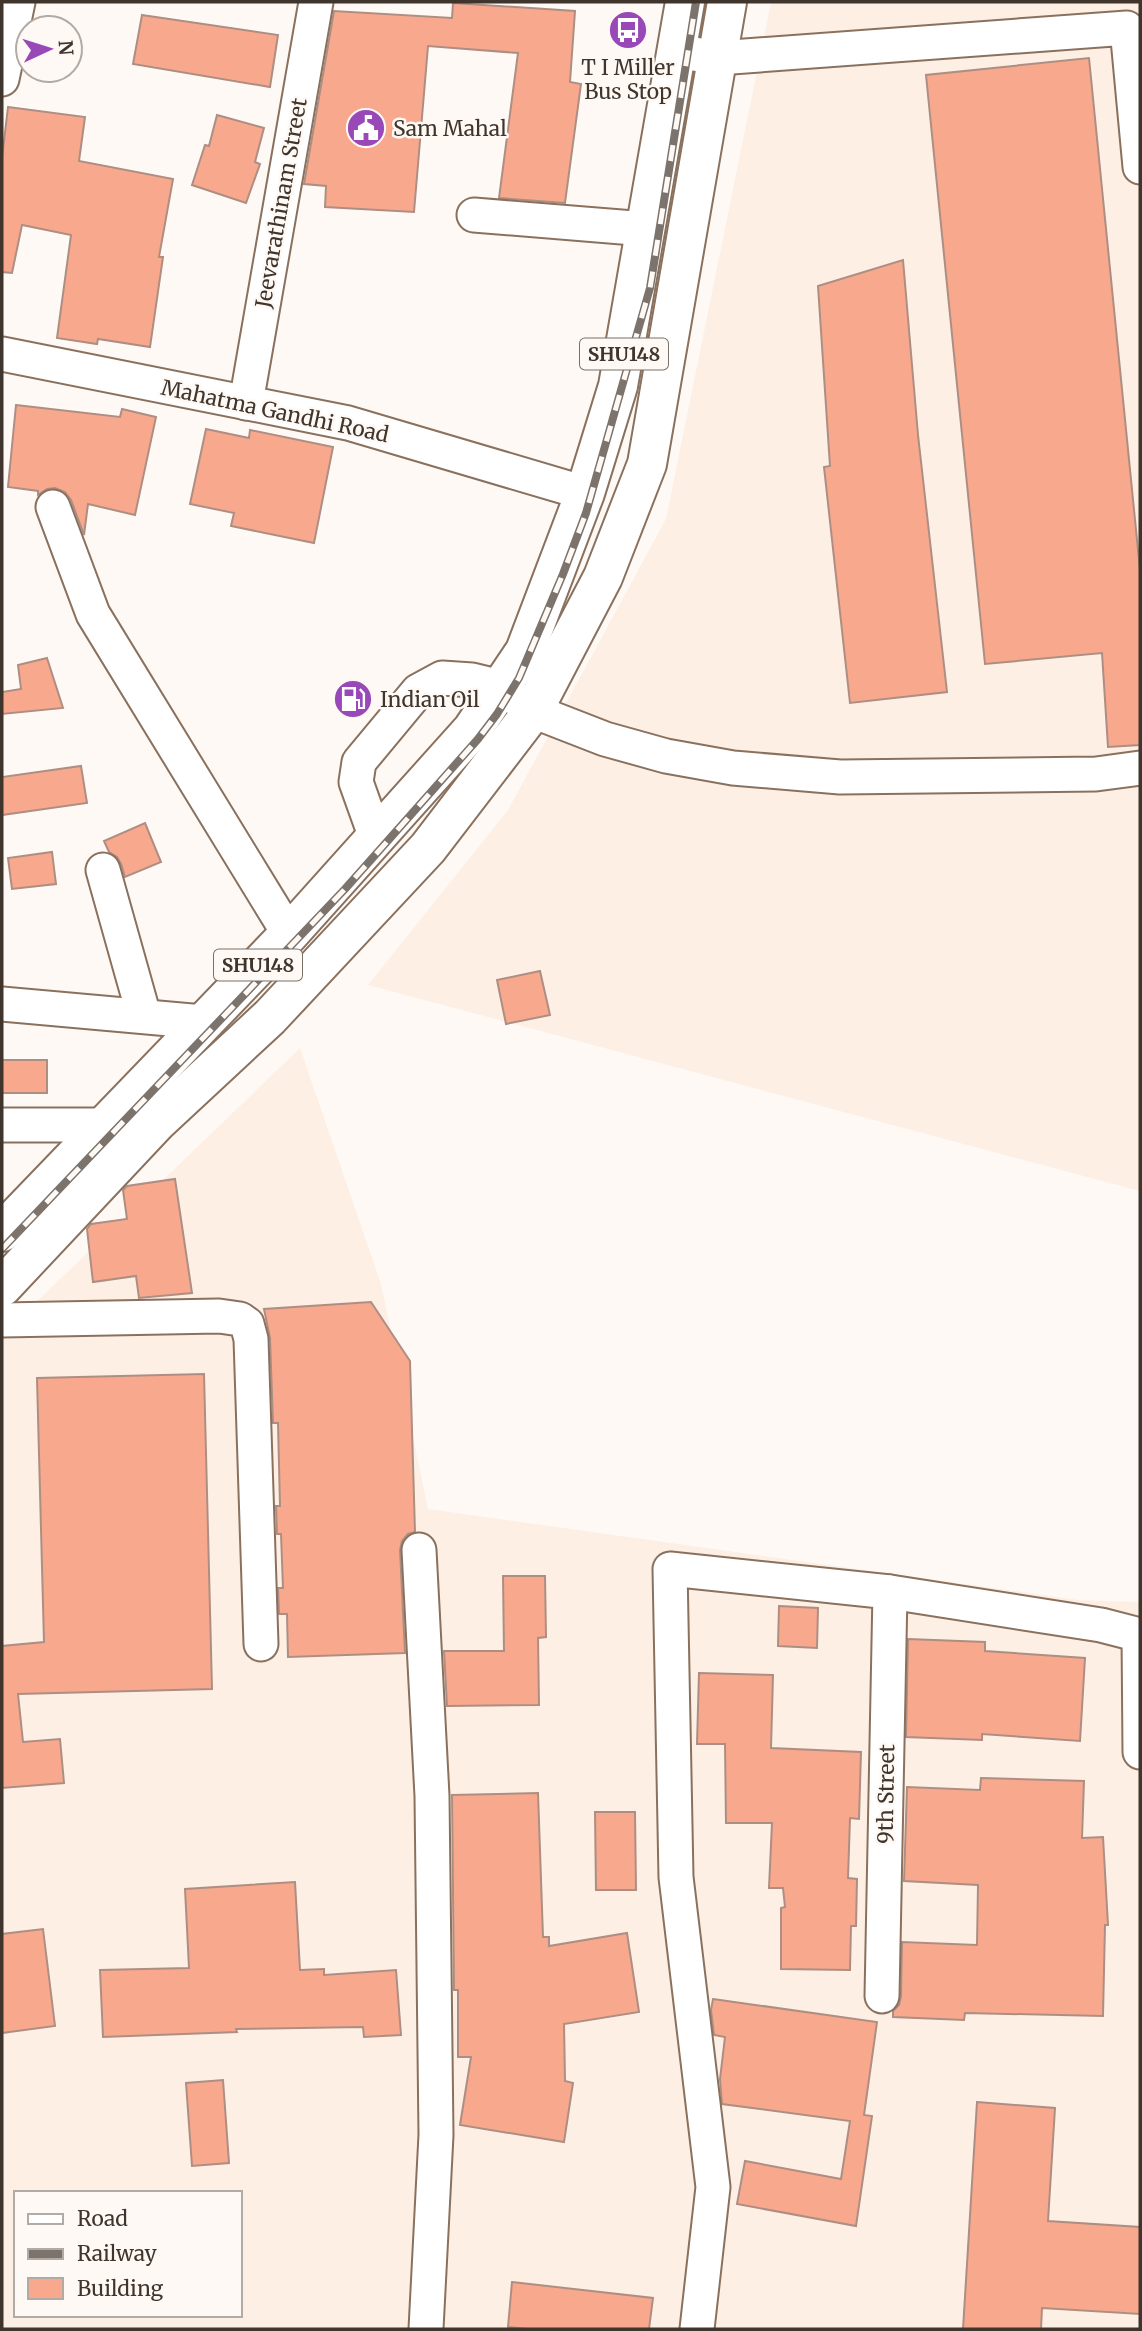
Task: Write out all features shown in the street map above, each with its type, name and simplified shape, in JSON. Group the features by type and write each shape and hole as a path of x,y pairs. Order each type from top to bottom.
{"highway":[{"name":"SHU148","path":"2,1232 289,934 376,838 472,730 525,651 585,493 618,386 685,2"},
{"name":"SHU148","path":"2,1287 157,1122 270,1017 428,848 533,711 603,577 647,464 727,2"}],"street":[{"path":"2,79 18,2"},
{"name":"Jeevarathinam Street","path":"246,404 316,2"},
{"path":"678,52 718,58 1133,28 1140,167"},
{"path":"474,215 646,229"},
{"name":"Mahatma Gandhi Road","path":"2,354 348,423 585,493"},
{"path":"53,507 93,614 289,934"},
{"path":"376,838 356,782 359,762 418,691 442,678 472,680 501,687 533,711 605,739 666,757 733,768 840,777 1096,774 1140,768"},
{"path":"103,870 144,1016"},
{"path":"2,1004 203,1022"},
{"path":"2,1125 104,1125"},
{"path":"2,1321 219,1316 240,1318 247,1324 251,1339 261,1644"},
{"path":"419,1550 432,1796 436,2122 426,2329"},
{"path":"697,2329 713,2187 676,1877 670,1569 890,1592 1089,1623 1140,1635 1140,1752"},
{"name":"9th Street","path":"882,1996 890,1592"}],"shaded area":[{"path":"771,2 1140,2 1140,1191 368,985 508,810 666,519"},
{"path":"300,1048 381,1284 428,1509 1078,1600 1140,1602 1140,2329 2,2329 2,1335"}],"building":[{"path":"453,3 575,11 570,82 581,84 565,203 499,198 518,53 428,46 414,212 325,207 326,186 304,184 334,11 452,18"},
{"path":"142,15 278,35 270,87 133,64"},
{"path":"1089,58 1140,570 1140,745 1108,747 1102,653 985,664 926,75"},
{"path":"8,107 85,117 79,161 173,179 159,257 163,257 150,347 98,339 97,344 57,338 71,235 22,225 12,273 2,272 2,158"},
{"path":"217,115 264,128 255,162 260,164 246,203 192,185 205,145 209,146"},
{"path":"903,260 918,435 947,692 850,703 824,467 830,466 818,286"},
{"path":"16,405 120,417 122,409 156,417 135,515 88,504 84,535 71,500 65,492 55,488 47,489 38,495 38,491 8,487"},
{"path":"206,429 249,438 250,430 333,447 314,543 231,526 234,513 190,504"},
{"path":"47,658 63,708 2,714 2,692 21,689 18,665"},
{"path":"81,766 87,803 2,815 2,777"},
{"path":"145,823 161,862 125,877 117,857 109,852 104,841"},
{"path":"52,852 56,884 12,889 8,858"},
{"path":"540,971 550,1015 506,1024 497,980"},
{"path":"2,1060 47,1060 47,1093 2,1093"},
{"path":"175,1179 192,1293 139,1298 136,1276 93,1282 87,1229 91,1224 127,1219 123,1190 127,1186"},
{"path":"371,1302 410,1361 415,1532 408,1534 402,1541 400,1550 405,1653 288,1657 287,1614 279,1614 278,1588 283,1588 281,1534 277,1534 276,1506 280,1506 278,1423 273,1423 270,1338 264,1309"},
{"path":"204,1374 212,1689 18,1694 23,1742 60,1739 64,1783 2,1788 2,1646 44,1642 37,1378"},
{"path":"503,1576 545,1576 546,1637 538,1638 539,1705 447,1706 444,1651 504,1651"},
{"path":"779,1606 818,1608 817,1648 778,1646"},
{"path":"908,1639 985,1642 985,1651 1085,1658 1080,1741 982,1734 982,1740 906,1737"},
{"path":"699,1673 773,1675 771,1748 861,1752 859,1819 850,1818 848,1878 857,1879 856,1926 851,1926 850,1970 781,1969 781,1908 785,1907 783,1888 769,1888 772,1823 726,1823 725,1744 697,1744"},
{"path":"981,1778 1084,1781 1082,1838 1103,1837 1108,1925 1105,1925 1103,2016 965,2013 964,2020 893,2017 893,2011 899,2005 901,1996 902,1942 977,1945 978,1885 904,1881 907,1787 980,1790"},
{"path":"538,1793 543,1937 549,1937 549,1946 627,1933 639,2012 564,2024 565,2081 573,2083 564,2142 460,2125 471,2057 458,2057 458,1990 454,1990 452,1795"},
{"path":"595,1812 635,1812 636,1890 596,1890"},
{"path":"295,1882 300,1970 324,1969 324,1975 396,1970 401,2035 364,2037 363,2027 236,2029 237,2032 103,2037 100,1970 189,1968 185,1889"},
{"path":"43,1929 55,2026 2,2033 2,1934"},
{"path":"713,1999 877,2022 864,2115 872,2116 856,2226 737,2204 745,2161 841,2179 850,2121 722,2104 720,2079 725,2037 714,2035 711,2010"},
{"path":"223,2080 229,2163 192,2166 186,2083"},
{"path":"977,2102 1055,2108 1048,2221 1140,2227 1140,2314 1042,2308 1041,2329 963,2329"},
{"path":"512,2282 653,2298 649,2329 508,2327"}],"railway":[{"path":"2,1249 345,889 478,739 519,678 586,513 650,288 696,2"}],"place":[{"name":"T I Miller Bus Stop","path":"628,30"},
{"name":"Sam Mahal","path":"366,128"},
{"name":"Indian Oil","path":"353,699"}]}
